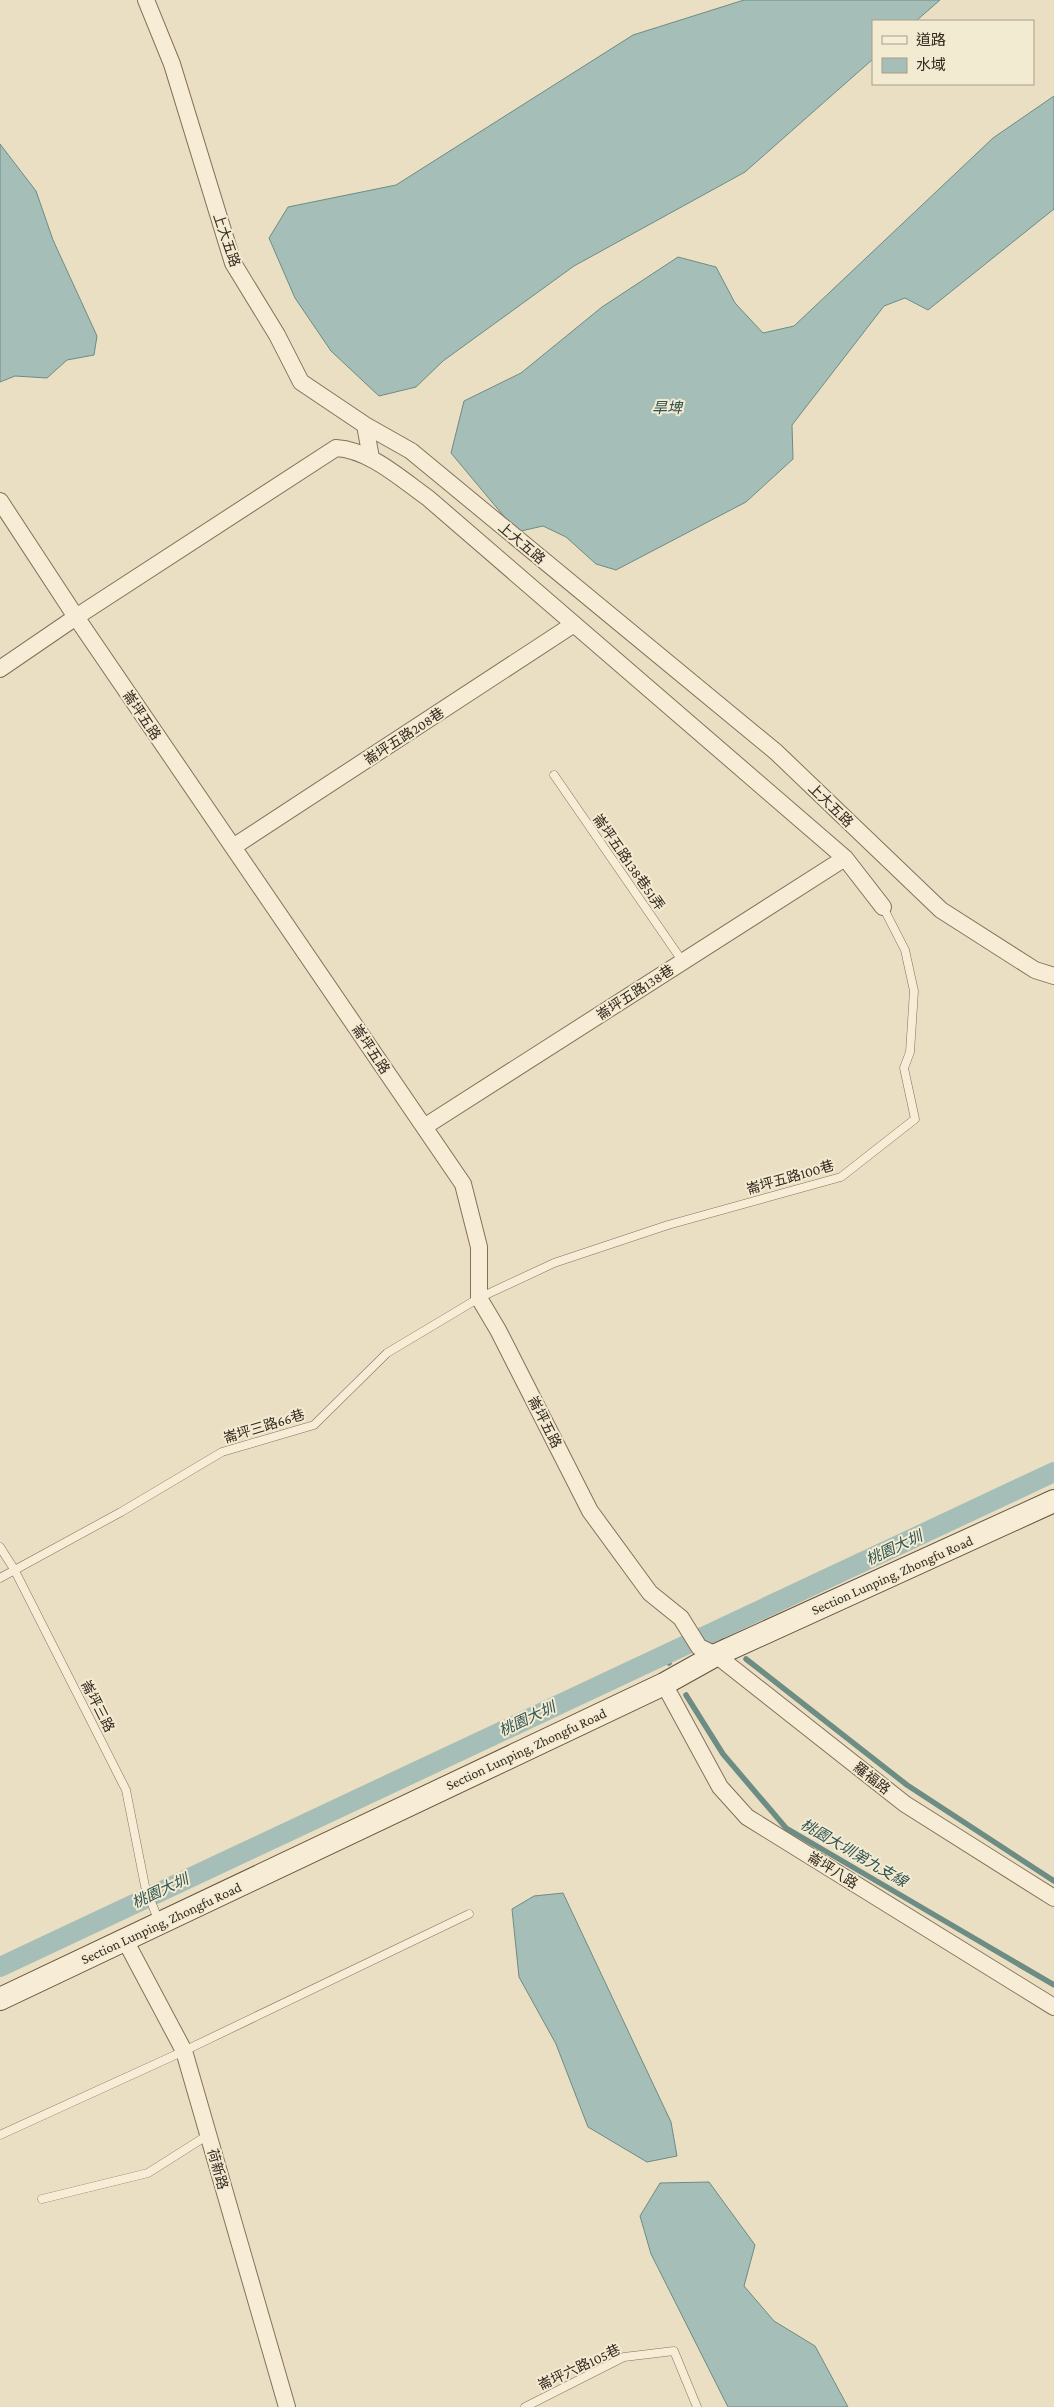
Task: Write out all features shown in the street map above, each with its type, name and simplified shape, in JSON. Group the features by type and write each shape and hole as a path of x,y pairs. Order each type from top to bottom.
{"street":[{"name":"上大五路","path":"146,0 172,64 233,263 277,336 301,382 365,425 411,452 776,752 941,910 1035,970 1054,976"},
{"path":"365,425 371,458"},
{"path":"0,669 76,617 336,448 345,449 371,458 428,498 845,858 883,907"},
{"name":"崙坪五路","path":"0,501 76,617 463,1184 479,1247 478,1298 498,1330 590,1511 650,1593 681,1618 707,1651"},
{"name":"崙坪五路208巷","path":"233,847 574,624"},
{"name":"崙坪五路138巷","path":"424,1127 845,858"},
{"name":"Section Lunping, Zhongfu Road","path":"0,1999 126,1940 157,1920 664,1684 707,1651 1054,1501"},
{"name":"羅福路","path":"707,1651 905,1804 1054,1898"},
{"name":"崙坪八路","path":"664,1684 720,1787 748,1817 1054,2007"},
{"name":"荷新路","path":"126,1940 184,2050 287,2407"}],"lane":[{"name":"崙坪五路138巷51弄","path":"554,776 682,962"},
{"name":"崙坪五路100巷","path":"478,1298 554,1263 668,1225 841,1177 915,1119 904,1068 910,1052 914,991 905,950 883,907"},
{"name":"崙坪三路66巷","path":"0,1578 121,1512 222,1452 314,1425 386,1353 478,1298"},
{"name":"崙坪三路","path":"0,1547 14,1569 126,1790 145,1886 157,1920"},
{"path":"0,2135 184,2050 469,1914"},
{"path":"42,2199 148,2172 208,2135"},
{"name":"崙坪六路105巷","path":"525,2407 624,2357 674,2351 697,2407"}],"water":[{"path":"744,0 940,0 917,20 872,20 872,60 745,172 574,266 443,361 416,387 379,396 331,351 295,298 269,238 288,207 396,185 633,35"},
{"name":"旱埤","path":"1054,96 1054,209 928,310 905,298 884,306 792,425 793,459 746,502 616,570 596,564 566,537 543,526 521,531 507,520 451,453 464,401 521,373 602,307 678,257 716,267 735,303 763,333 794,326 993,138"},
{"path":"0,144 36,191 53,240 97,336 94,355 67,360 47,378 15,376 0,382"},
{"path":"563,1893 671,2122 677,2156 647,2162 588,2127 556,2044 519,1977 512,1909 534,1896"},
{"path":"709,2182 755,2245 744,2286 774,2321 815,2346 848,2407 728,2407 651,2254 640,2216 660,2183"}],"waterway":[{"name":"桃園大圳","path":"0,1967 1054,1472"},
{"path":"713,1632 721,1638"},
{"name":"桃園大圳第九支線","path":"665,1655 669,1663"},
{"path":"746,1659 907,1785 1054,1881"},
{"name":"桃園大圳第九支線","path":"686,1695 723,1754 786,1828 1054,1985"}]}
